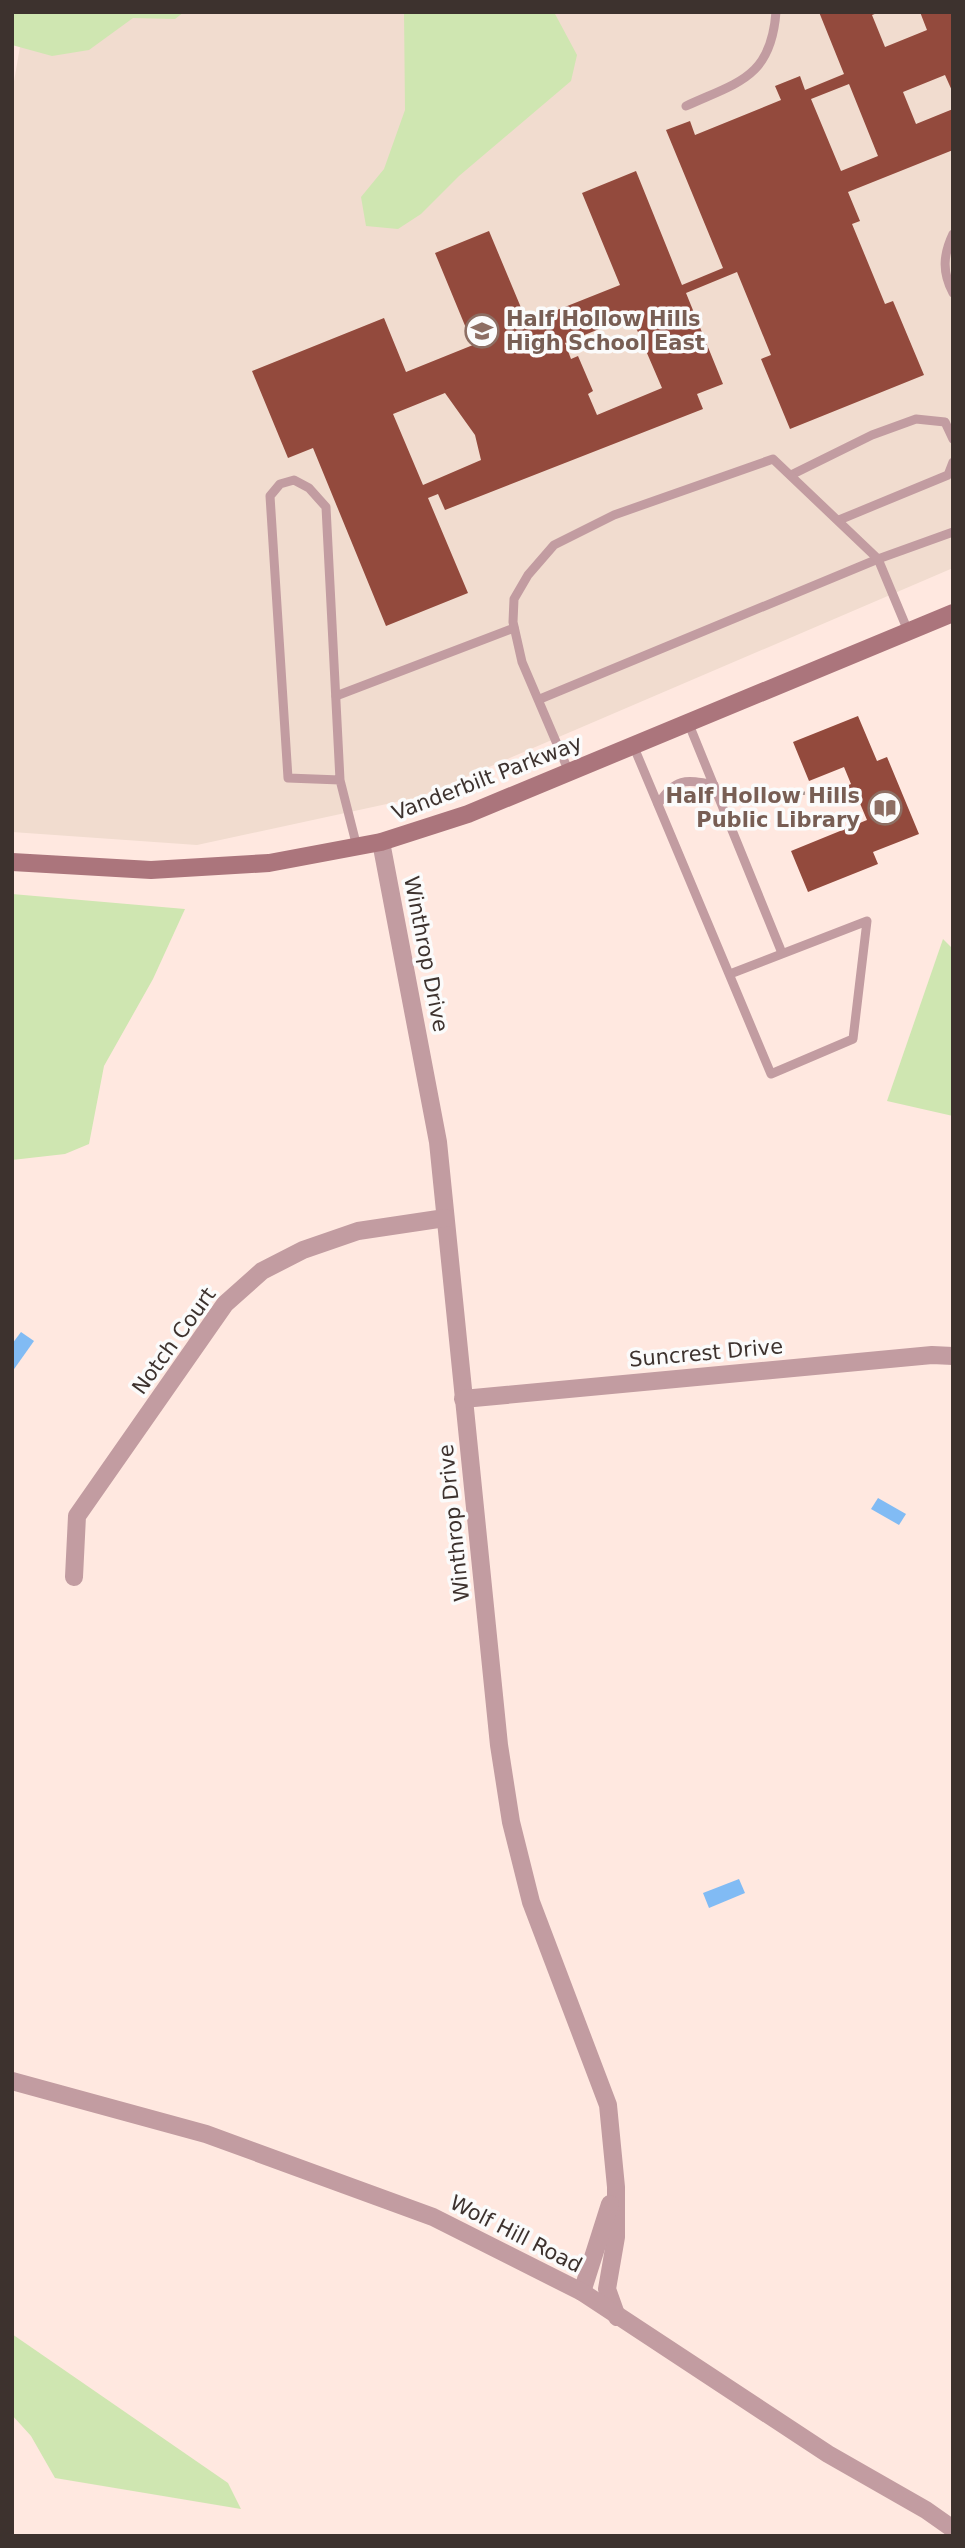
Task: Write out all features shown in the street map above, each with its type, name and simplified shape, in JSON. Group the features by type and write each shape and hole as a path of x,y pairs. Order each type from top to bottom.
{"main road":[{"name":"Vanderbilt Parkway","path":"12,862 150,870 269,863 381,842 468,814 953,613"}],"street":[{"name":"Winthrop Drive","path":"381,842 438,1142 499,1745 511,1822 539,1924 608,2105 616,2187 616,2238 607,2289 617,2317"},
{"name":"Notch Court","path":"74,1577 77,1516 225,1304 262,1271 303,1250 358,1231 444,1218"},
{"name":"Suncrest Drive","path":"463,1399 932,1355 953,1356"},
{"name":"Wolf Hill Road","path":"12,2081 206,2134 433,2217 582,2292 828,2454 926,2510 953,2529"},
{"name":"Winthrop Drive","path":"582,2292 616,2187"}],"lane":[{"path":"685,106 743,79 762,63 769,51 776,12"},
{"path":"953,234 944,263 953,293"},
{"path":"791,475 872,435 916,419 945,422 953,439"},
{"path":"569,772 522,662 514,628 513,599 528,575 554,545 614,515 773,459 878,559 908,631"},
{"path":"839,520 948,475 953,462"},
{"path":"340,780 288,778 271,496 280,484 294,480 309,488 326,507 340,780 357,847"},
{"path":"540,699 878,559 953,532"},
{"path":"336,696 514,628"},
{"path":"688,722 782,953"},
{"path":"633,745 771,1074 853,1039 867,921 730,974"},
{"path":"658,804 669,788 680,782 714,785"}],"path":[{"path":"760,791 839,795 846,792"}],"shaded area":[{"name":"Half Hollow Hills High School East","path":"26,12 953,12 953,568 419,797 197,845 12,832 12,93"}],"green space":[{"path":"12,12 184,12 175,19 133,18 89,50 52,56 12,45"},
{"path":"404,12 554,12 577,55 571,81 459,176 421,214 398,229 366,226 361,197 384,169 405,110"},
{"path":"12,894 185,909 153,979 104,1066 89,1144 65,1154 12,1160"},
{"path":"943,939 953,949 953,1116 887,1101"},
{"path":"12,2334 228,2483 241,2509 55,2478 31,2436 12,2415"}],"water":[{"path":"21,1332 34,1341 12,1372 12,1344"},
{"path":"878,1498 906,1514 899,1525 871,1509"},
{"path":"739,1879 745,1893 709,1908 703,1893"}],"building":[{"name":"Half Hollow Hills High School East","path":"819,12 880,12 872,15 885,47 927,30 920,12 953,12 953,93 945,75 903,92 916,124 953,109 953,150 848,192 860,221 852,224 885,304 893,301 924,375 790,429 761,359 771,355 737,272 686,293 723,384 697,394 703,409 445,510 438,494 428,498 468,593 386,626 313,448 288,458 252,371 384,318 406,372 473,345 435,253 489,231 527,322 620,285 582,193 636,171 682,285 723,268 666,130 690,121 695,135 781,100 775,86 800,76 805,90 844,74","holes":["849,84 878,156 841,171 811,99","631,316 662,388 597,415 588,394 593,391 578,356 571,359 565,343","445,393 475,435 481,460 423,485 393,414"]},
{"name":"Half Hollow Hills Public Library","path":"858,716 877,761 887,757 919,834 873,852 878,864 808,892 791,851 867,820 856,794 848,797 844,787 851,784 844,767 809,781 793,742"}],"place":[{"name":"Half Hollow Hills High School East","path":"482,331"},
{"name":"Half Hollow Hills Public Library","path":"885,808"}]}
